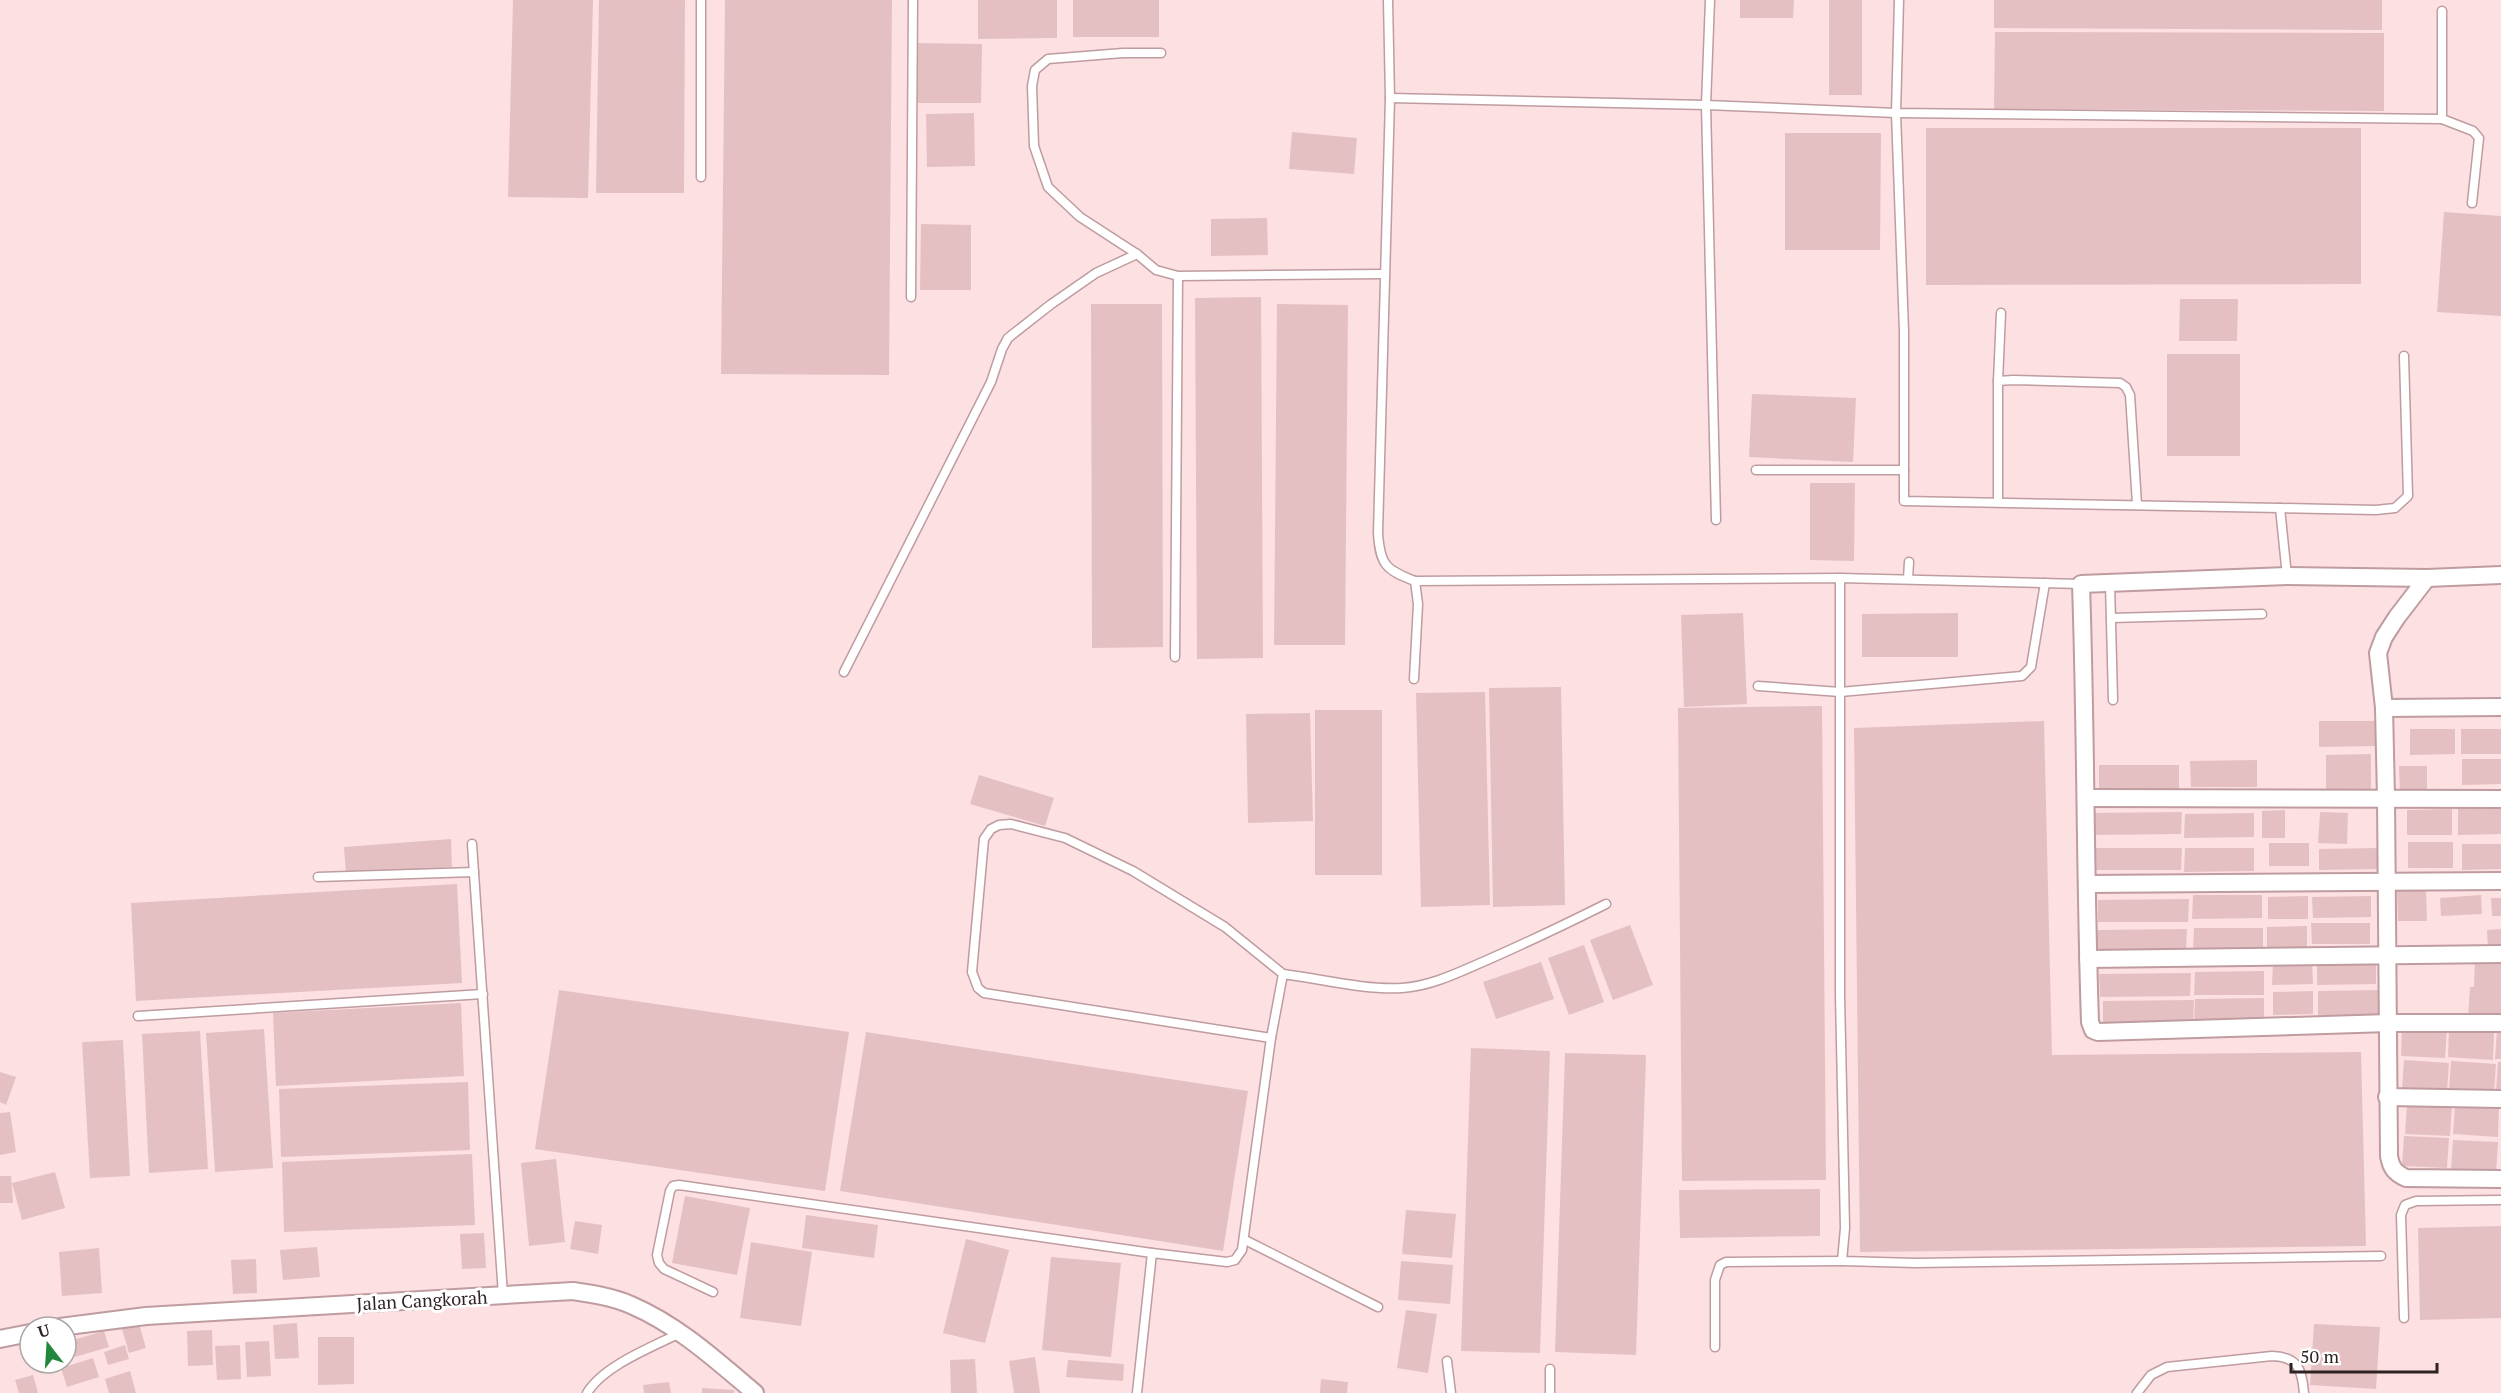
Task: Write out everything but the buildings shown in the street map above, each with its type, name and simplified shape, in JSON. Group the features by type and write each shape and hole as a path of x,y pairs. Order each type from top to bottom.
{"street":[{"path":"2501,575 2427,578 2287,576 2081,584 2087,798 2088,959 2090,1022 2093,1030 2098,1032 2389,1023 2501,1023"},
{"path":"2427,578 2397,617 2384,637 2378,653 2384,708 2386,798 2389,1156 2396,1174 2406,1178 2501,1179"},
{"path":"2384,708 2501,707"},
{"path":"2087,798 2501,799"},
{"path":"2087,884 2501,881"},
{"path":"2088,959 2501,954"},
{"path":"2387,1097 2501,1099"},
{"name":"Jalan Cangkorah","path":"78,1325 146,1316 573,1291 632,1305 681,1332 755,1393"},
{"path":"0,1339 18,1335"}],"lane":[{"path":"701,0 701,177"},
{"path":"911,297 913,0"},
{"path":"1389,0 1390,98 1379,551 1384,564 1394,573 1415,581 1840,578 2081,584"},
{"path":"1710,0 1706,105 1716,520"},
{"path":"1899,0 1896,113 1904,331 1905,502 2394,508 2408,496 2404,356"},
{"path":"2442,11 2442,119"},
{"path":"1161,53 1123,53 1048,59 1035,70 1032,86 1034,147 1048,187 1080,217 1137,254 1156,270 1178,276 1384,274"},
{"path":"1390,98 1706,105 1896,113 2442,119 2473,131 2479,138 2472,203"},
{"path":"844,672 991,382 1008,338 1095,273 1137,254"},
{"path":"1175,657 1178,276"},
{"path":"1998,502 1998,381 2001,313"},
{"path":"1998,381 2120,383 2126,387 2130,394 2137,504"},
{"path":"1756,470 1904,470"},
{"path":"2280,508 2287,576"},
{"path":"1908,579 1909,562"},
{"path":"1840,578 1840,995 1845,1228 1842,1261"},
{"path":"1414,679 1418,604 1415,581"},
{"path":"1758,686 1840,692 2022,676 2031,667 2045,583"},
{"path":"2110,583 2113,700"},
{"path":"2111,618 2262,614"},
{"path":"1271,1038 984,993 978,988 972,972 984,839 991,829 999,825 1011,824 1065,838 1133,871 1225,927 1283,974 1376,987 1403,988 1425,984 1539,938 1606,904"},
{"path":"472,844 503,1295"},
{"path":"318,877 474,872"},
{"path":"713,1292 664,1269 659,1263 657,1255 670,1191 674,1186 1152,1253 1227,1262 1235,1260 1245,1240 1271,1038 1283,974"},
{"path":"138,1016 483,994"},
{"path":"2404,1318 2402,1215 2405,1205 2416,1201 2501,1200"},
{"path":"1245,1240 1377,1307"},
{"path":"1137,1393 1152,1253"},
{"path":"1715,1347 1715,1280 1720,1265 1726,1262 1916,1263 2381,1256"},
{"path":"587,1393 595,1381 635,1355 681,1332"},
{"path":"2137,1393 2151,1375 2167,1367 2284,1356 2294,1360 2300,1369 2304,1393"},
{"path":"1447,1361 1450,1393"},
{"path":"1550,1369 1550,1393"}]}
